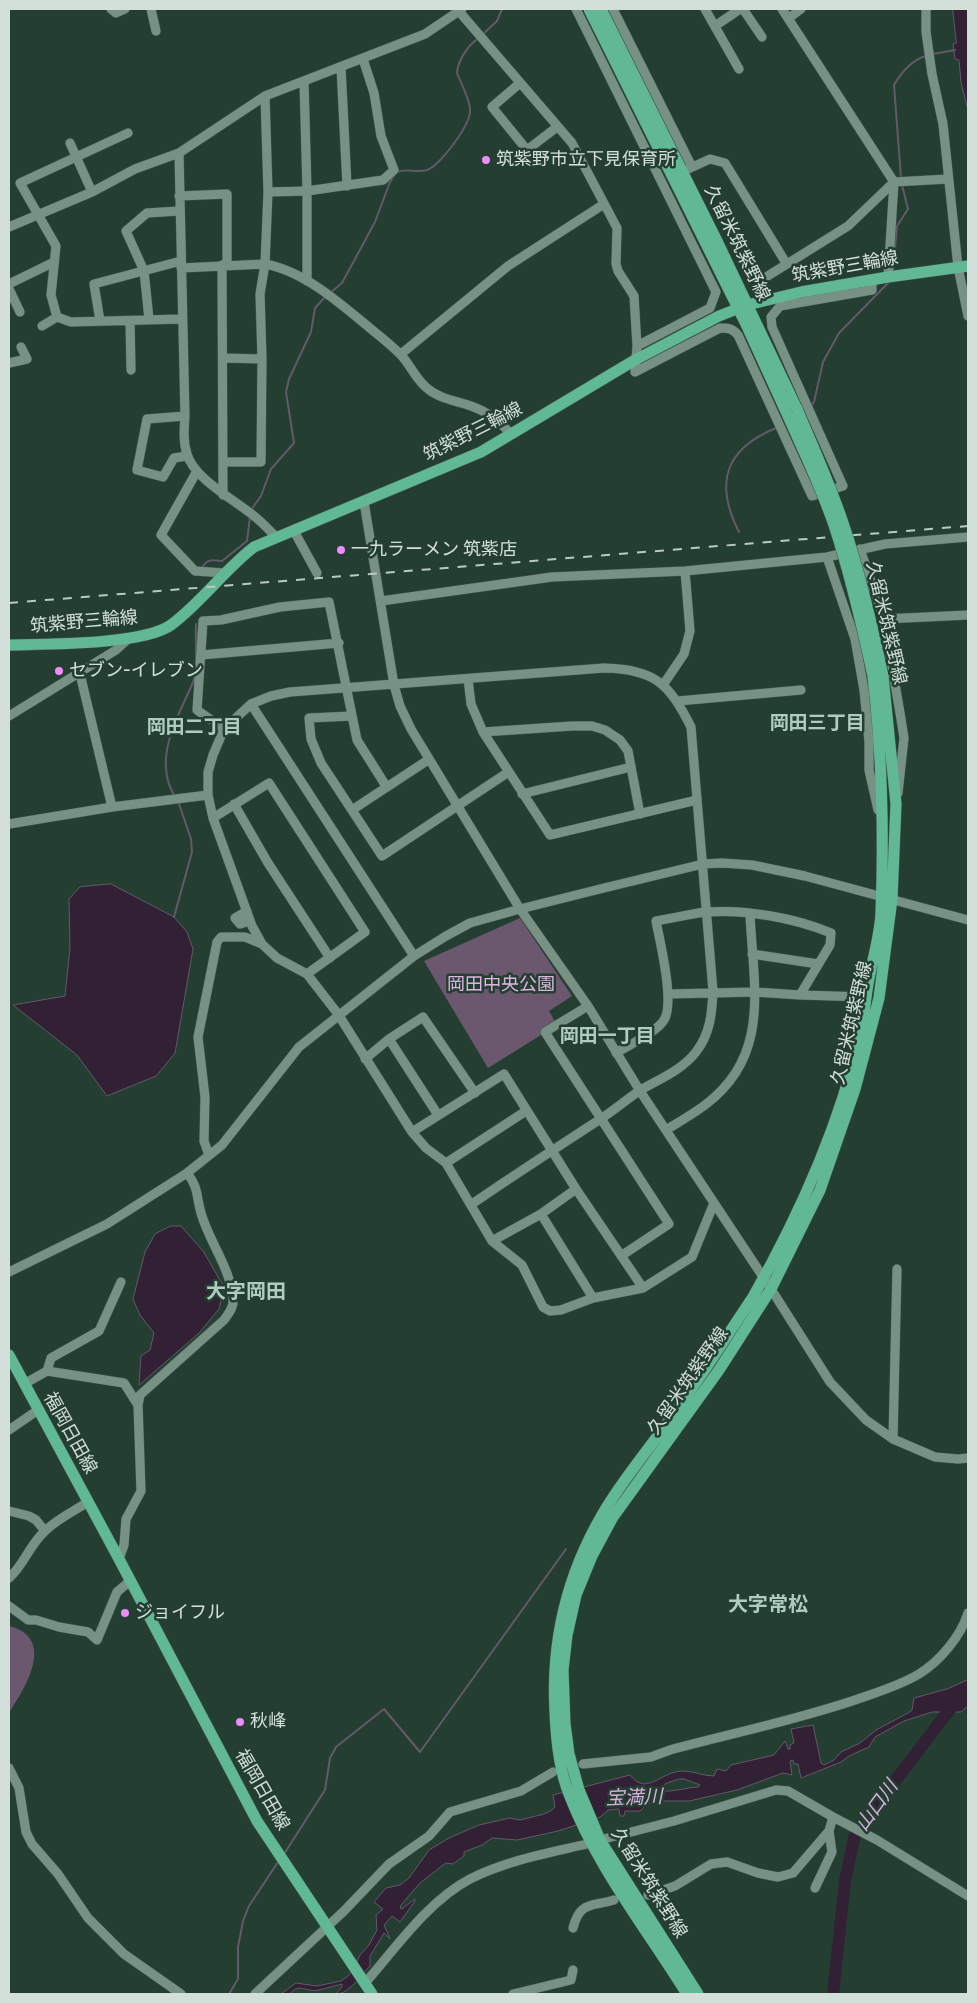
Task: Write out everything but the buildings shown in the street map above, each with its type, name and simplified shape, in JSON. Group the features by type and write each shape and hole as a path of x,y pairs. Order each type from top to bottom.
{"main road":[{"name":"久留米筑紫野線","path":"590,9 683,172"},
{"name":"久留米筑紫野線","path":"574,1792 565,1724 563,1670 567,1635 576,1595 592,1556 613,1517 719,1370 771,1289 820,1190 855,1089 879,998 892,899 896,804 878,676 834,525 792,413 742,307 683,172 601,9"},
{"name":"筑紫野三輪線","path":"9,646 84,642 129,637 168,627 191,609 224,573 254,547 481,452 635,360 719,316 742,307 801,292 963,266"},
{"name":"久留米筑紫野線","path":"687,1994 609,1875 574,1792 555,1724 554,1669 558,1633 571,1583 583,1551 602,1514 679,1407 764,1278 829,1137 847,1084 860,1035 881,915 882,828 878,676"},
{"name":"福岡日田線","path":"9,1356 119,1559 257,1821 372,1994"},
{"name":"久留米筑紫野線","path":"594,1839 698,1994"}],"street":[{"path":"111,9 116,13 125,9"},
{"path":"151,9 156,31"},
{"path":"9,227 92,192 135,169 179,153 265,96 425,34 459,9 557,128 572,143 617,228 615,246 618,271 634,296 637,346 635,372 720,328 734,330 812,496 842,486 772,327 771,317 780,306 872,290 872,280"},
{"path":"576,9 716,292 710,308 637,346"},
{"path":"613,9 683,172 710,159 725,163 786,263"},
{"path":"705,9 739,69"},
{"path":"715,26 741,9 762,37"},
{"path":"782,9 874,154 894,182 888,277"},
{"path":"789,18 801,9"},
{"path":"926,9 926,32 932,74 943,124 948,179 963,266 968,316"},
{"path":"268,192 308,191 383,180 394,170 381,136 374,94 363,59"},
{"path":"341,68 347,186"},
{"path":"304,81 308,191 307,281"},
{"path":"520,83 492,108 527,150 557,128"},
{"path":"224,462 262,462 260,294 265,264 268,192 265,96"},
{"path":"57,317 51,295 56,246 20,183 128,133"},
{"path":"70,143 92,192"},
{"path":"179,153 184,439 187,456 197,471 223,494 253,515 276,537"},
{"path":"758,282 848,226 894,182 948,179"},
{"path":"179,196 227,194 223,358 223,494"},
{"path":"401,354 508,266 604,204"},
{"path":"149,319 144,271 126,231 147,212 179,211"},
{"path":"9,284 54,262"},
{"path":"100,321 94,284 181,264 274,265 307,281 338,300 401,354 414,375 429,390 445,398 472,407 498,420 510,434"},
{"path":"9,289 20,312"},
{"path":"57,317 71,322 182,319"},
{"path":"42,326 57,317"},
{"path":"130,320 131,370"},
{"path":"9,363 27,359 21,347"},
{"path":"223,358 262,359"},
{"path":"185,416 147,419 137,470 163,477 174,458 187,456"},
{"path":"197,471 161,535 195,571 224,573"},
{"path":"364,502 394,685 400,706 428,760 520,908 588,1006 640,1091 764,1278 830,1382 866,1420 893,1439 936,1457 968,1458"},
{"path":"294,531 317,573"},
{"path":"381,601 552,577 685,571 827,557 885,544 968,537"},
{"path":"860,549 884,619 904,738 896,804"},
{"path":"827,557 855,639 864,690 870,770 882,828"},
{"path":"663,685 684,654 690,631 685,571"},
{"path":"191,609 203,621 221,620 280,607 330,602 339,643 345,689 357,740 386,786"},
{"path":"884,619 968,615"},
{"path":"203,621 197,710 224,730"},
{"path":"9,716 80,674 116,650 129,637"},
{"path":"201,655 339,643"},
{"path":"472,1204 640,1091 680,1068 696,1052 712,1021 713,992 704,864 691,727 678,702 663,685 647,674 628,669 604,668 290,692 271,696 251,704 224,730 208,772 208,795 213,818 250,921 262,944 277,958 307,974 338,1014 412,1132 426,1148 446,1163 472,1204 492,1241 522,1265 543,1307 550,1310 561,1310 593,1298 643,1288 692,1257 714,1203"},
{"path":"80,674 112,807"},
{"path":"468,678 472,704 483,732 507,772 550,835 697,800"},
{"path":"678,702 801,690"},
{"path":"251,704 414,956"},
{"path":"352,716 309,718 311,739 321,763 382,856 458,807 507,772"},
{"path":"483,732 592,726 605,730 620,740 628,751 640,814"},
{"path":"352,810 428,760"},
{"path":"522,794 631,766"},
{"path":"213,818 268,783 365,932 307,974"},
{"path":"9,824 112,807 208,795"},
{"path":"234,804 268,863 330,958"},
{"path":"9,1272 107,1224 187,1173 209,1156 235,1130 284,1063 299,1047 338,1014 414,956 470,923 520,908 704,864 752,865 892,899 968,920"},
{"path":"616,1053 664,1021 668,1011 669,994 656,921 707,912 750,914 795,922 831,933 830,945 800,995"},
{"path":"666,1130 706,1104 737,1071 747,1052 755,1015 750,914"},
{"path":"209,1156 204,1141 205,1097 198,1037 217,942 221,937 245,937 262,944"},
{"path":"752,954 818,964"},
{"path":"669,994 755,992 866,997"},
{"path":"588,1006 545,1032 669,1224 621,1256"},
{"path":"365,1059 389,1039 424,1017 475,1092"},
{"path":"389,1039 438,1115"},
{"path":"412,1132 504,1074 576,1189 643,1288"},
{"path":"446,1163 526,1111"},
{"path":"119,1559 124,1545 126,1519 141,1491 138,1405 140,1395 224,1320 232,1308 234,1300 226,1270 200,1213 195,1183 187,1173"},
{"path":"492,1241 541,1214 576,1189"},
{"path":"541,1214 593,1298"},
{"path":"893,1439 896,1269"},
{"path":"48,1372 51,1358 99,1331 121,1282"},
{"path":"24,1384 48,1372 124,1383 138,1405"},
{"path":"9,1430 38,1410"},
{"path":"9,1578 45,1530 88,1502"},
{"path":"9,1511 29,1516 36,1520 45,1530"},
{"path":"9,1606 28,1620 36,1620 59,1627 88,1632 97,1640 117,1592 130,1581"},
{"path":"583,1764 651,1757 670,1750 832,1708 884,1690 919,1674 942,1655 965,1624 968,1613"},
{"path":"9,1768 19,1788 26,1832 32,1844 58,1874 88,1918 124,1954 181,1994"},
{"path":"255,1994 329,1929 389,1864 428,1836 450,1812 521,1791 553,1772"},
{"path":"363,1981 427,1913 448,1894 470,1880 506,1864 594,1839 674,1821 776,1790 788,1791 877,1840 968,1896"},
{"path":"648,1895 675,1886 711,1864 727,1862 758,1873 778,1877 793,1873 829,1831 835,1818"},
{"path":"815,1888 832,1852 829,1831"},
{"path":"574,1928 576,1916 582,1908 614,1900"},
{"path":"513,1994 571,1980 573,1970"}],"green space":[{"name":"岡田中央公園","path":"520,918 572,996 549,1011 557,1025 488,1068 424,961"},
{"path":"9,1626 23,1632 32,1641 34,1652 29,1678 9,1713"}],"water":[{"path":"953,9 968,9 968,110 961,82 959,60 955,59 953,44 956,43"},
{"path":"111,884 174,917 187,932 193,949 175,1053 156,1076 107,1096 77,1055 13,1005 65,996 70,948 69,899 80,887"},
{"path":"171,1226 181,1226 203,1251 224,1287 219,1309 199,1333 139,1385 141,1356 150,1350 154,1333 140,1315 133,1299 145,1252 155,1234"},
{"name":"宝満川","path":"968,1680 968,1706 961,1712 932,1712 904,1721 875,1737 869,1747 849,1756 841,1762 801,1778 798,1764 794,1764 793,1760 790,1761 792,1775 783,1773 737,1790 689,1801 655,1801 646,1805 640,1811 625,1811 624,1816 620,1816 619,1809 608,1810 600,1817 558,1831 517,1840 492,1838 482,1845 464,1852 464,1856 453,1864 446,1863 420,1883 401,1905 400,1908 402,1909 415,1899 400,1922 392,1916 384,1925 390,1939 384,1933 370,1956 370,1966 346,1991 336,1994 342,1987 342,1984 315,1991 300,1988 290,1994 281,1994 296,1983 317,1986 341,1981 348,1976 377,1930 376,1915 383,1909 374,1902 386,1888 400,1885 409,1878 429,1850 449,1838 479,1825 510,1818 520,1820 544,1814 555,1807 553,1795 630,1775 642,1784 683,1771 714,1776 717,1769 726,1771 731,1765 774,1755 785,1741 788,1749 790,1749 790,1745 794,1743 791,1729 813,1725 821,1763 824,1765 834,1760 841,1752 860,1743 876,1730 908,1713 912,1710 914,1698 947,1689","holes":["684,1779 700,1785 698,1787 672,1791 659,1790 665,1784"]}],"waterway":[{"path":"483,34 497,21 502,9"},
{"path":"397,172 404,170 423,171 433,167 447,153 461,133 466,124 470,109 467,95 457,73 459,63 464,54 477,39"},
{"path":"933,54 955,50"},
{"path":"901,178 894,85 907,68 926,56"},
{"path":"330,293 342,283 375,222 394,176"},
{"path":"893,271 897,226 908,209 902,185"},
{"path":"811,406 814,402 823,362 839,333 889,282"},
{"path":"251,510 261,496 271,469 294,443 286,392 289,379 311,332 315,308 326,296"},
{"path":"739,532 731,514 727,498 726,483 729,469 735,457 745,446 759,436 776,428"},
{"path":"202,568 208,561 222,561 247,541 250,517"},
{"path":"174,795 166,771 166,759 175,723 194,679 196,624"},
{"path":"174,917 192,852 191,839 178,801"},
{"path":"284,1854 325,1790 330,1758 336,1747 384,1709 420,1752 566,1549"},
{"name":"山口川","path":"833,1994 845,1881 855,1834 968,1688"},
{"path":"229,1994 238,1979 238,1947 243,1921 249,1906 278,1862"}],"railway":[{"path":"9,603 968,526"}],"place":[{"name":"筑紫野市立下見保育所","path":"486,160"},
{"name":"一九ラーメン 筑紫店","path":"341,550"},
{"name":"セブン-イレブン","path":"59,671"},
{"name":"ジョイフル","path":"125,1613"},
{"name":"秋峰","path":"240,1722"}],"district":[{"name":"岡田三丁目","path":"817,723"},
{"name":"岡田二丁目","path":"194,727"},
{"name":"岡田一丁目","path":"607,1036"},
{"name":"大字岡田","path":"246,1292"},
{"name":"大字常松","path":"768,1605"}]}
